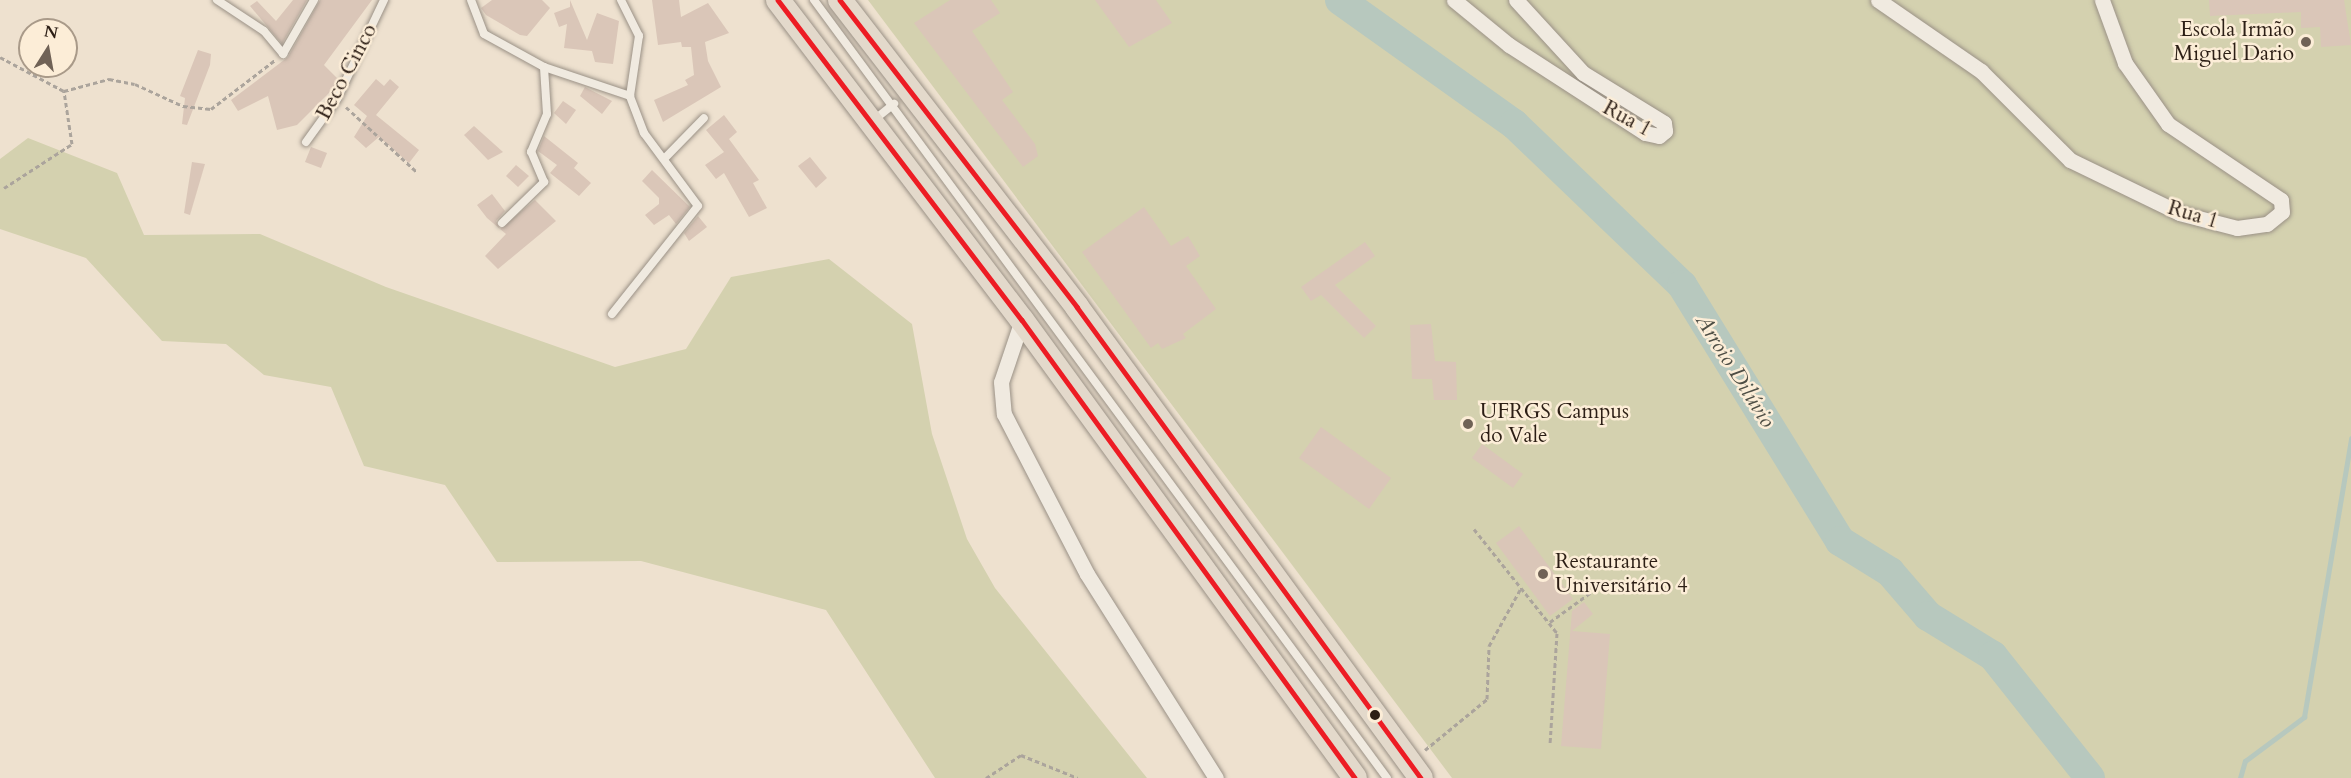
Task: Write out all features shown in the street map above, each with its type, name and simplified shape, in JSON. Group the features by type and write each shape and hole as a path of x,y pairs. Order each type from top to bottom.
{"main road":[{"path":"778,0 1022,320 1355,778"},
{"path":"840,0 1077,307 1421,778"}],"street":[{"name":"Rua 1","path":"1454,0 1509,45 1645,133 1659,136 1665,131 1664,123 1583,73 1516,0"},
{"name":"Rua 1","path":"1878,0 1980,71 2070,160 2179,213 2237,228 2267,224 2282,212 2281,200 2168,124 2125,63 2102,0"},
{"path":"1022,320 1001,382 1004,414 1087,574 1216,778"}],"lane":[{"path":"217,0 264,31 283,54 314,0"},
{"name":"Beco Cinco","path":"306,142 336,99 384,0"},
{"path":"471,0 484,34 544,67 630,96"},
{"path":"612,314 698,206 644,133 630,96 639,36 621,0"},
{"path":"814,0 894,105 1387,778"},
{"path":"502,223 544,182 531,152 547,114 544,67"},
{"path":"872,121 894,105"},
{"path":"664,159 704,118"}],"path":[{"path":"0,57 64,91 109,79 135,84 183,106 211,109 283,54"},
{"path":"4,188 72,144 64,91"},
{"path":"336,99 417,172"},
{"path":"1474,529 1557,633 1550,745"},
{"path":"1424,752 1486,699 1489,646 1521,588"},
{"path":"1550,622 1594,590"},
{"path":"986,778 1021,755 1078,778"}],"shaded area":[{"path":"868,0 2351,0 2351,778 1452,778"},
{"path":"28,138 117,173 144,235 260,234 386,287 615,367 686,349 731,277 829,259 912,324 932,434 967,539 995,588 1147,778 935,778 826,610 641,561 497,562 445,485 364,466 331,387 264,375 226,344 162,341 86,258 0,229 0,159"}],"building":[{"path":"293,0 307,0 282,44 250,6 257,1 276,21"},
{"path":"320,0 372,0 324,65 338,79 336,86 297,125 277,130 268,96 238,111 231,100 288,57"},
{"path":"492,0 542,0 550,8 527,36 520,35 486,15 481,8"},
{"path":"570,0 587,40 597,13 619,21 613,64 595,62 592,51 564,48 567,24 559,27 554,13 570,7"},
{"path":"652,0 679,0 681,17 708,3 729,33 705,42 708,61 721,87 663,122 654,100 688,85 685,80 694,75 691,47 682,47 681,42 658,45"},
{"path":"950,0 991,0 1000,13 972,31 1013,92 1002,100 1035,144 1038,156 1023,167 914,23"},
{"path":"1095,0 1156,0 1172,23 1129,47"},
{"path":"2209,0 2344,0 2351,45 2321,47 2320,27 2301,28 2301,12 2210,16"},
{"path":"198,50 211,54 210,65 187,125 182,124 185,98 180,96"},
{"path":"376,79 384,86 390,79 399,87 376,115 419,150 409,163 379,137 366,148 354,137 367,116 354,105"},
{"path":"585,87 612,101 602,114 580,96"},
{"path":"563,101 576,110 566,124 554,113"},
{"path":"724,115 737,132 729,139 759,180 753,183 767,208 749,217 724,173 716,179 705,165 724,152 706,130"},
{"path":"474,126 503,152 488,160 464,135"},
{"path":"544,136 578,163 574,168 591,183 579,196 550,173 557,165 538,151"},
{"path":"311,147 327,153 321,168 305,162"},
{"path":"810,157 827,178 816,188 798,166"},
{"path":"192,162 205,164 190,215 184,213"},
{"path":"516,165 529,176 518,187 506,176"},
{"path":"652,170 690,207 676,224 669,215 654,225 645,215 659,204 659,198 642,181"},
{"path":"492,194 505,211 496,221 500,229 477,205"},
{"path":"535,200 556,221 498,269 485,256 506,234 500,229"},
{"path":"1144,207 1171,246 1188,236 1200,256 1186,266 1216,309 1183,334 1186,338 1162,349 1158,343 1151,348 1082,252"},
{"path":"698,216 707,227 689,241 684,233"},
{"path":"1365,242 1375,256 1335,285 1376,326 1364,338 1321,295 1311,301 1301,287"},
{"path":"1431,324 1435,361 1456,362 1457,400 1434,400 1432,379 1412,379 1410,325"},
{"path":"1321,427 1391,478 1369,509 1299,458"},
{"path":"1482,444 1523,474 1513,488 1472,458"},
{"path":"1519,526 1573,599 1550,616 1496,543"},
{"path":"1584,602 1593,614 1572,631 1610,634 1601,749 1561,746 1572,611"}],"waterway":[{"name":"Arroio Dilúvio","path":"1340,0 1514,124 1682,285 1840,541 1890,572 1928,616 1993,656 2090,778"},
{"path":"2240,778 2245,761 2304,717 2351,438"}],"transit line":[{"path":"778,0 1022,320 1355,778"},
{"path":"840,0 1077,307 1421,778"}],"place":[{"name":"Escola Irmão Miguel Dario","path":"2306,42"},
{"name":"UFRGS Campus do Vale","path":"1468,424"},
{"name":"Restaurante Universitário 4","path":"1543,574"}]}
